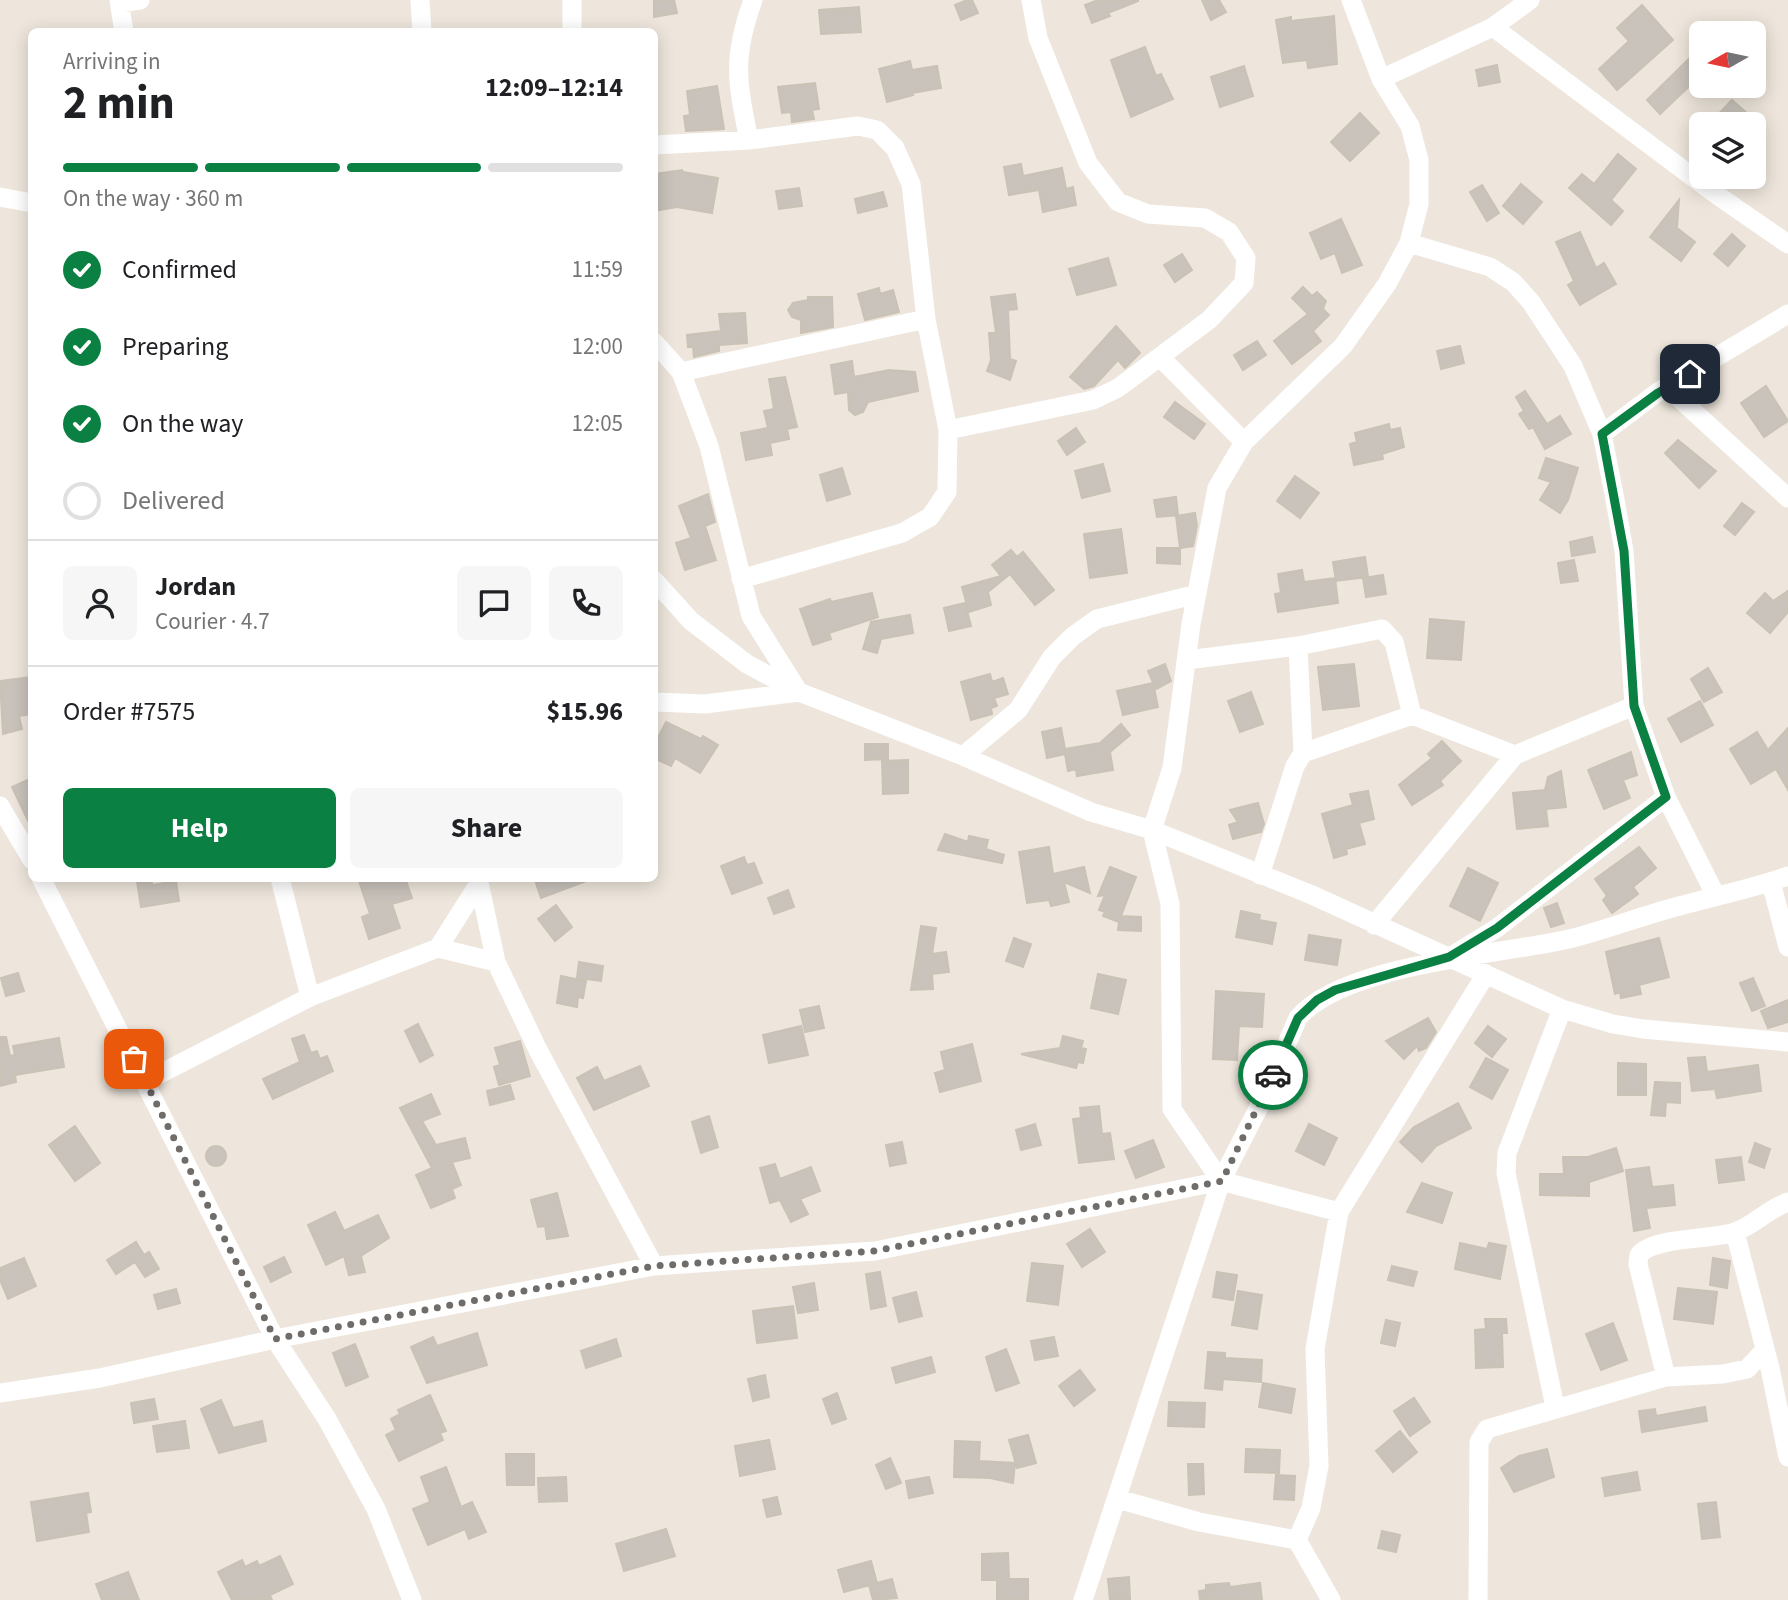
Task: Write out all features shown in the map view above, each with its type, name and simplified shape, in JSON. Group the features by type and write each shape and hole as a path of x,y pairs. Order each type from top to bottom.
{"street":[{"path":"123,28 119,1 140,0"},
{"path":"420,0 422,28"},
{"path":"572,0 572,28"},
{"path":"749,140 737,80 741,31 752,0"},
{"path":"948,430 1093,400 1118,388 1209,320 1244,283 1246,258 1229,232 1205,218 1147,214 1118,202 1088,163 1038,38 1031,0"},
{"path":"1222,1181 1172,1109 1169,1063 1170,904 1152,830 1172,768 1186,660 1217,488 1244,442 1343,346 1387,284 1409,243 1419,204 1419,160 1410,126 1381,79 1351,0"},
{"path":"1381,79 1493,27 1530,0"},
{"path":"1493,27 1714,193 1788,244"},
{"path":"658,145 749,140 858,126 877,130 895,148 911,184 926,319 948,430 947,492 930,517 902,533 741,579"},
{"path":"0,197 28,202"},
{"path":"1409,243 1490,267 1513,282 1531,302 1573,366 1602,434 1624,551 1634,706 1666,797 1717,896"},
{"path":"1602,434 1668,387 1788,314"},
{"path":"681,372 926,319"},
{"path":"658,346 681,372 709,446 751,616 799,692"},
{"path":"1160,357 1244,442"},
{"path":"1668,387 1788,498"},
{"path":"658,584 691,621 747,664 799,692 963,756 1091,812 1152,830 1311,895 1562,1009 1613,1024 1643,1029 1788,1042"},
{"path":"963,756 1018,710 1052,657 1097,619 1197,594"},
{"path":"1186,660 1297,646 1382,629 1394,642 1412,715"},
{"path":"1260,875 1296,766 1303,753 1297,646"},
{"path":"658,702 705,704 799,692"},
{"path":"1374,925 1515,755 1634,706"},
{"path":"1303,753 1412,715 1515,755"},
{"path":"1449,957 1497,928 1666,797"},
{"path":"0,806 26,837"},
{"path":"1083,1600 1222,1181 1262,1101 1298,1018 1306,1008 1335,990 1449,957 1536,947 1780,879 1788,947"},
{"path":"43,882 275,1339 327,1419 376,1508 412,1600"},
{"path":"281,882 310,998"},
{"path":"478,882 496,962 538,1050 654,1266"},
{"path":"438,948 478,882"},
{"path":"146,1081 310,998 438,948 496,962"},
{"path":"1297,1540 1311,1508 1318,1466 1315,1349 1339,1212 1486,974"},
{"path":"1555,1407 1506,1173 1507,1153 1562,1009"},
{"path":"0,1393 100,1378 275,1339 654,1266 875,1251 1222,1181 1339,1212"},
{"path":"1666,1377 1638,1264 1639,1255 1652,1246 1735,1232 1788,1202"},
{"path":"1735,1232 1765,1350 1788,1457"},
{"path":"1478,1600 1481,1436 1495,1424 1666,1377 1723,1374 1747,1369 1765,1350"},
{"path":"1118,1499 1199,1522 1297,1540"},
{"path":"1297,1540 1331,1600"}],"building":[{"path":"654,0 674,0 677,13 654,17"},
{"path":"972,0 978,13 961,20 955,5"},
{"path":"1098,0 1138,1 1108,13 1110,16 1092,23 1085,5"},
{"path":"1202,0 1219,0 1226,12 1211,20"},
{"path":"1642,5 1673,40 1617,90 1599,69 1629,41 1617,28"},
{"path":"859,7 861,32 821,34 819,10"},
{"path":"1334,16 1337,64 1308,68 1307,60 1283,63 1276,20"},
{"path":"1145,47 1156,76 1161,74 1173,99 1131,117 1111,60"},
{"path":"1689,59 1689,86 1660,114 1647,100"},
{"path":"910,61 912,70 937,66 941,88 912,93 913,95 887,102 879,69"},
{"path":"1497,65 1500,82 1479,86 1476,70"},
{"path":"1244,66 1253,96 1220,107 1211,77"},
{"path":"815,83 819,109 812,110 814,119 792,122 791,112 782,113 778,87"},
{"path":"717,86 724,129 686,131 684,116 690,115 687,91"},
{"path":"1732,100 1746,112 1720,112"},
{"path":"1360,113 1379,133 1350,161 1331,142"},
{"path":"1618,154 1636,169 1611,200 1623,211 1611,225 1569,188 1582,174 1594,184"},
{"path":"1021,164 1023,176 1062,168 1066,189 1073,187 1076,205 1043,212 1039,190 1009,195 1004,167"},
{"path":"682,170 718,178 712,213 677,207 658,210 658,173"},
{"path":"1521,184 1542,202 1523,224 1503,206"},
{"path":"1482,185 1499,213 1487,221 1470,192"},
{"path":"799,188 802,206 779,209 776,191"},
{"path":"883,192 887,206 858,213 855,199"},
{"path":"1679,200 1677,228 1695,242 1681,261 1650,237"},
{"path":"1341,219 1362,265 1342,273 1335,253 1321,259 1310,233"},
{"path":"1580,232 1596,268 1604,263 1616,284 1580,305 1568,285 1574,281 1556,242"},
{"path":"1732,234 1745,246 1728,266 1714,254"},
{"path":"1182,254 1192,270 1175,282 1164,265"},
{"path":"1108,258 1116,285 1077,295 1069,269"},
{"path":"1303,287 1312,296 1317,292 1326,301 1323,309 1329,315 1313,331 1321,341 1292,364 1274,341 1308,314 1292,298"},
{"path":"879,288 880,294 893,290 899,312 865,320 858,294"},
{"path":"1015,294 1017,309 1008,310 1010,359 1016,361 1010,380 987,371 991,360 989,333 996,333 991,297"},
{"path":"808,297 832,297 833,327 801,333 801,320 792,317 788,310 793,303 808,300"},
{"path":"745,313 747,343 719,345 719,351 694,357 693,347 688,347 687,335 721,331 719,314"},
{"path":"1116,326 1140,353 1125,368 1118,360 1094,386 1084,389 1070,377"},
{"path":"1257,341 1266,355 1243,370 1234,355"},
{"path":"1460,346 1464,363 1441,369 1437,351"},
{"path":"852,361 854,377 889,370 915,372 918,391 868,402 863,412 855,415 849,410 848,392 835,394 831,365"},
{"path":"785,377 797,427 787,429 789,439 770,443 772,455 746,460 741,433 768,428 764,411 774,409 769,379"},
{"path":"1766,386 1788,421 1764,437 1741,403"},
{"path":"1525,391 1547,424 1560,416 1571,434 1545,449 1533,427 1529,429 1519,414 1524,411 1516,397"},
{"path":"1175,402 1205,424 1194,439 1164,417"},
{"path":"1389,424 1390,430 1400,428 1404,447 1382,454 1383,459 1354,465 1350,444 1357,442 1355,433"},
{"path":"1076,428 1085,442 1067,455 1058,441"},
{"path":"1678,440 1716,471 1699,488 1665,453"},
{"path":"1546,458 1578,468 1568,500 1560,513 1540,500 1551,482 1539,478"},
{"path":"1103,464 1110,491 1082,498 1075,471"},
{"path":"842,468 850,494 827,501 820,475"},
{"path":"1295,476 1319,493 1300,518 1277,501"},
{"path":"708,494 715,522 705,526 716,560 685,570 676,543 691,538 679,506"},
{"path":"1176,497 1178,515 1157,517 1154,500"},
{"path":"1742,503 1754,512 1735,535 1724,526"},
{"path":"1195,513 1197,526 1193,546 1180,548 1176,516"},
{"path":"1121,529 1127,573 1090,578 1084,534"},
{"path":"1592,537 1595,552 1572,556 1570,542"},
{"path":"1157,548 1180,548 1180,564 1157,563"},
{"path":"1011,550 1017,557 1023,552 1054,590 1035,605 1010,574 988,592 991,605 969,612 962,587 1001,576 992,565"},
{"path":"1365,557 1368,577 1336,581 1333,562"},
{"path":"1574,560 1578,581 1561,583 1558,563"},
{"path":"1302,570 1304,582 1335,578 1338,603 1278,612 1275,594 1281,593 1278,574"},
{"path":"1383,575 1386,594 1366,597 1363,578"},
{"path":"1788,591 1788,612 1770,633 1747,613 1765,593 1773,601"},
{"path":"872,593 878,617 829,633 831,639 813,645 800,609 830,599 831,602"},
{"path":"965,603 971,626 949,631 944,608"},
{"path":"910,615 913,633 881,639 877,653 863,649 871,622"},
{"path":"1430,619 1464,622 1461,660 1427,658"},
{"path":"1165,664 1171,681 1156,689 1148,671"},
{"path":"1354,664 1359,706 1323,710 1318,667"},
{"path":"1708,668 1722,692 1704,702 1691,679"},
{"path":"990,674 992,682 1003,678 1008,694 994,698 997,706 991,708 992,714 971,720 961,682"},
{"path":"28,678 28,715 19,716 22,729 3,734 0,681"},
{"path":"1153,683 1158,707 1123,715 1117,691"},
{"path":"1251,692 1263,724 1240,732 1228,701"},
{"path":"1700,701 1713,725 1681,742 1668,719"},
{"path":"666,722 701,739 703,736 718,745 700,773 675,758 671,766 658,760 658,737"},
{"path":"1121,724 1130,735 1110,752 1113,770 1077,776 1076,769 1068,771 1065,754 1047,758 1042,732 1061,728 1065,749 1100,743"},
{"path":"1788,728 1788,790 1776,769 1751,784 1730,749 1757,732 1768,750"},
{"path":"1442,741 1461,761 1440,781 1443,785 1412,805 1399,785 1432,758 1428,754"},
{"path":"865,744 888,744 888,759 865,760"},
{"path":"1631,752 1637,775 1623,780 1630,798 1604,809 1588,770"},
{"path":"908,760 908,793 883,794 882,761"},
{"path":"1561,771 1566,807 1546,809 1548,826 1517,829 1513,793 1545,790 1548,777"},
{"path":"28,780 28,821 12,787"},
{"path":"1368,791 1374,819 1359,823 1365,844 1346,849 1347,854 1334,858 1322,814 1353,805 1350,794"},
{"path":"1258,803 1264,824 1261,832 1233,839 1229,825 1238,822 1230,810"},
{"path":"945,834 968,842 969,836 988,840 986,849 1004,855 1002,863 938,850"},
{"path":"1049,847 1053,874 1084,867 1090,893 1064,882 1069,902 1051,906 1049,900 1027,903 1019,852"},
{"path":"1639,847 1656,868 1633,887 1638,894 1612,913 1603,900 1607,896 1595,879"},
{"path":"744,857 747,865 754,863 762,883 732,894 721,866"},
{"path":"1110,867 1136,877 1121,916 1141,917 1141,931 1118,930 1119,922 1103,916 1105,912 1099,910 1105,895 1098,896"},
{"path":"1468,868 1498,883 1480,921 1450,906"},
{"path":"137,882 152,882 153,885 176,882 179,901 141,907"},
{"path":"359,882 406,882 412,898 392,904 400,928 369,939 362,917 370,914"},
{"path":"538,882 584,882 541,898 536,883"},
{"path":"788,890 794,907 774,914 768,898"},
{"path":"1557,903 1564,923 1551,927 1544,908"},
{"path":"556,905 572,927 555,941 538,919"},
{"path":"1241,911 1260,915 1259,920 1276,923 1272,944 1236,937"},
{"path":"921,926 936,928 932,954 946,952 949,972 932,974 933,989 911,990"},
{"path":"1309,935 1341,940 1337,965 1305,960"},
{"path":"1014,938 1031,944 1023,967 1006,961"},
{"path":"1659,938 1669,977 1639,985 1641,994 1621,998 1620,992 1615,994 1606,952"},
{"path":"579,962 603,966 601,981 577,978"},
{"path":"18,973 24,991 6,996 1,978"},
{"path":"1098,974 1126,980 1118,1014 1091,1008"},
{"path":"561,976 586,981 583,998 578,997 577,1007 557,1003"},
{"path":"1753,978 1765,1006 1752,1011 1740,983"},
{"path":"1216,991 1264,994 1262,1027 1239,1026 1237,1060 1213,1059"},
{"path":"1788,1000 1788,1022 1768,1028 1761,1011"},
{"path":"819,1006 824,1028 805,1032 800,1010"},
{"path":"1428,1018 1436,1032 1426,1048 1419,1051 1417,1046 1404,1059 1386,1041"},
{"path":"418,1024 433,1055 420,1062 405,1031"},
{"path":"801,1026 808,1055 769,1063 763,1035"},
{"path":"1488,1026 1506,1039 1492,1057 1475,1043"},
{"path":"304,1035 311,1053 317,1051 320,1059 327,1056 333,1071 273,1099 263,1079 300,1062 292,1039"},
{"path":"1063,1036 1083,1041 1081,1048 1086,1049 1083,1063 1078,1062 1076,1068 1021,1054 1060,1048"},
{"path":"0,1037 6,1037 10,1056 15,1055 13,1046 59,1038 64,1067 15,1075 16,1082 0,1086"},
{"path":"520,1041 530,1076 499,1085 494,1067 500,1065 495,1048"},
{"path":"972,1044 981,1081 940,1092 935,1073 945,1070 941,1052"},
{"path":"1705,1057 1707,1072 1758,1065 1761,1091 1717,1098 1715,1089 1692,1091 1688,1058"},
{"path":"1486,1058 1508,1070 1492,1099 1470,1087"},
{"path":"1618,1063 1646,1064 1646,1095 1618,1095"},
{"path":"640,1066 649,1086 594,1110 577,1078 597,1067 604,1081"},
{"path":"1655,1082 1680,1083 1680,1103 1666,1102 1665,1116 1651,1115"},
{"path":"510,1085 514,1099 490,1105 487,1091"},
{"path":"431,1094 440,1114 422,1121 436,1145 465,1138 470,1158 452,1162 461,1185 452,1189 455,1198 431,1208 416,1175 432,1168 400,1108"},
{"path":"1458,1103 1471,1128 1436,1146 1422,1162 1400,1142 1414,1127"},
{"path":"1099,1106 1102,1134 1110,1133 1114,1159 1079,1163 1073,1119 1081,1118 1080,1108"},
{"path":"709,1116 718,1147 701,1153 692,1122"},
{"path":"1035,1124 1041,1145 1021,1150 1016,1130"},
{"path":"1309,1124 1337,1138 1324,1165 1296,1151"},
{"path":"75,1126 100,1163 75,1181 49,1145"},
{"path":"1153,1140 1164,1167 1136,1178 1125,1151"},
{"path":"902,1142 906,1163 890,1166 886,1145"},
{"path":"1755,1143 1770,1149 1764,1168 1749,1162"},
{"path":"212,1146 220,1146 226,1156 220,1166 212,1166 206,1160 206,1152"},
{"path":"1616,1148 1623,1171 1589,1182 1589,1196 1540,1195 1540,1174 1564,1174 1563,1157 1588,1157"},
{"path":"1741,1157 1744,1180 1719,1183 1716,1160"},
{"path":"775,1164 780,1179 811,1167 820,1191 800,1199 808,1214 791,1222 780,1200 770,1203 760,1168"},
{"path":"1649,1167 1652,1187 1673,1185 1675,1205 1646,1208 1650,1228 1634,1231 1626,1170"},
{"path":"1422,1183 1452,1193 1442,1223 1407,1212"},
{"path":"557,1193 568,1236 547,1239 545,1226 538,1227 531,1200"},
{"path":"335,1212 344,1231 378,1215 389,1238 361,1256 365,1272 349,1275 344,1256 326,1265 308,1225"},
{"path":"1090,1229 1105,1252 1082,1267 1067,1244"},
{"path":"136,1242 144,1255 149,1252 159,1269 145,1277 135,1262 116,1274 107,1260"},
{"path":"1460,1243 1487,1249 1489,1243 1506,1246 1500,1279 1455,1269"},
{"path":"284,1257 291,1272 271,1282 264,1267"},
{"path":"24,1258 36,1286 8,1299 0,1280 0,1268"},
{"path":"1713,1258 1730,1261 1727,1288 1710,1285"},
{"path":"1032,1263 1063,1266 1058,1305 1027,1301"},
{"path":"1392,1266 1417,1272 1413,1286 1388,1280"},
{"path":"880,1272 886,1306 871,1309 866,1274"},
{"path":"1217,1272 1237,1275 1233,1300 1213,1297"},
{"path":"814,1283 818,1310 798,1313 793,1287"},
{"path":"1678,1288 1717,1292 1713,1324 1674,1319"},
{"path":"176,1289 180,1303 158,1309 154,1295"},
{"path":"1238,1291 1262,1295 1257,1329 1232,1325"},
{"path":"916,1292 922,1316 899,1322 893,1298"},
{"path":"793,1306 797,1338 757,1343 753,1311"},
{"path":"1485,1319 1506,1319 1507,1333 1502,1333 1503,1367 1476,1368 1475,1330 1486,1329"},
{"path":"1386,1320 1400,1323 1395,1346 1381,1343"},
{"path":"1613,1323 1627,1360 1601,1370 1586,1334"},
{"path":"477,1333 487,1365 427,1383 411,1347 433,1337 437,1346"},
{"path":"1054,1337 1058,1356 1035,1360 1031,1341"},
{"path":"616,1339 621,1356 586,1368 581,1351"},
{"path":"355,1344 368,1377 346,1386 333,1353"},
{"path":"1006,1349 1019,1383 996,1391 986,1357"},
{"path":"1208,1352 1225,1353 1225,1358 1262,1360 1261,1382 1223,1379 1222,1390 1205,1388"},
{"path":"931,1357 935,1372 896,1383 892,1368"},
{"path":"1080,1370 1095,1390 1074,1406 1059,1386"},
{"path":"765,1375 769,1397 753,1401 748,1379"},
{"path":"1263,1383 1295,1389 1291,1413 1259,1407"},
{"path":"837,1393 846,1419 832,1424 823,1399"},
{"path":"430,1395 446,1431 440,1433 443,1440 399,1461 386,1435 396,1430 391,1419 400,1414 398,1410"},
{"path":"1414,1398 1430,1422 1410,1436 1394,1411"},
{"path":"154,1399 158,1419 134,1423 131,1403"},
{"path":"221,1400 233,1428 262,1421 266,1441 219,1453 201,1409"},
{"path":"1169,1402 1205,1403 1204,1427 1168,1426"},
{"path":"1705,1407 1707,1421 1642,1432 1639,1411 1655,1409 1656,1416"},
{"path":"185,1421 189,1448 157,1452 153,1426"},
{"path":"1400,1431 1417,1452 1393,1472 1376,1451"},
{"path":"1028,1435 1036,1463 1017,1468 1009,1440"},
{"path":"769,1440 775,1469 740,1476 735,1446"},
{"path":"955,1441 980,1442 979,1461 1015,1463 1013,1483 990,1478 954,1477"},
{"path":"1246,1449 1280,1450 1279,1473 1245,1472"},
{"path":"1547,1449 1554,1477 1514,1492 1501,1468 1519,1456"},
{"path":"506,1454 534,1454 534,1485 507,1485"},
{"path":"890,1458 901,1483 886,1489 876,1465"},
{"path":"1188,1464 1203,1464 1204,1494 1189,1495"},
{"path":"446,1467 461,1507 472,1502 486,1532 469,1539 465,1529 428,1545 413,1509 430,1502 421,1477"},
{"path":"1637,1472 1640,1490 1605,1496 1602,1478"},
{"path":"1276,1475 1295,1476 1294,1500 1274,1499"},
{"path":"566,1477 567,1501 539,1502 538,1478"},
{"path":"929,1477 933,1493 909,1498 906,1481"},
{"path":"88,1493 91,1512 86,1513 89,1532 37,1541 31,1502"},
{"path":"777,1497 781,1514 767,1517 763,1500"},
{"path":"1716,1502 1720,1537 1702,1539 1698,1504"},
{"path":"666,1529 675,1556 624,1571 616,1544"},
{"path":"1382,1531 1400,1535 1396,1552 1378,1548"},
{"path":"1008,1553 1009,1579 1028,1579 1028,1600 997,1600 997,1580 982,1580 982,1554"},
{"path":"280,1556 293,1584 270,1595 272,1600 232,1600 218,1572 242,1560 245,1567 257,1561 259,1566"},
{"path":"871,1561 877,1583 844,1592 838,1570"},
{"path":"128,1572 139,1600 102,1600 96,1584"},
{"path":"1129,1577 1130,1599 1110,1600 1108,1579"},
{"path":"892,1579 897,1598 873,1600 869,1585"},
{"path":"1229,1583 1230,1587 1260,1583 1262,1600 1200,1600 1199,1591 1206,1590 1206,1585"}],"way so far":[{"path":"134,1059 275,1339 654,1266 875,1251 978,1233 1222,1181 1273,1075"}],"route":[{"path":"1273,1075 1298,1018 1317,1000 1335,990 1449,957 1497,928 1666,797 1634,706 1624,551 1602,434 1658,393 1690,374"}]}
